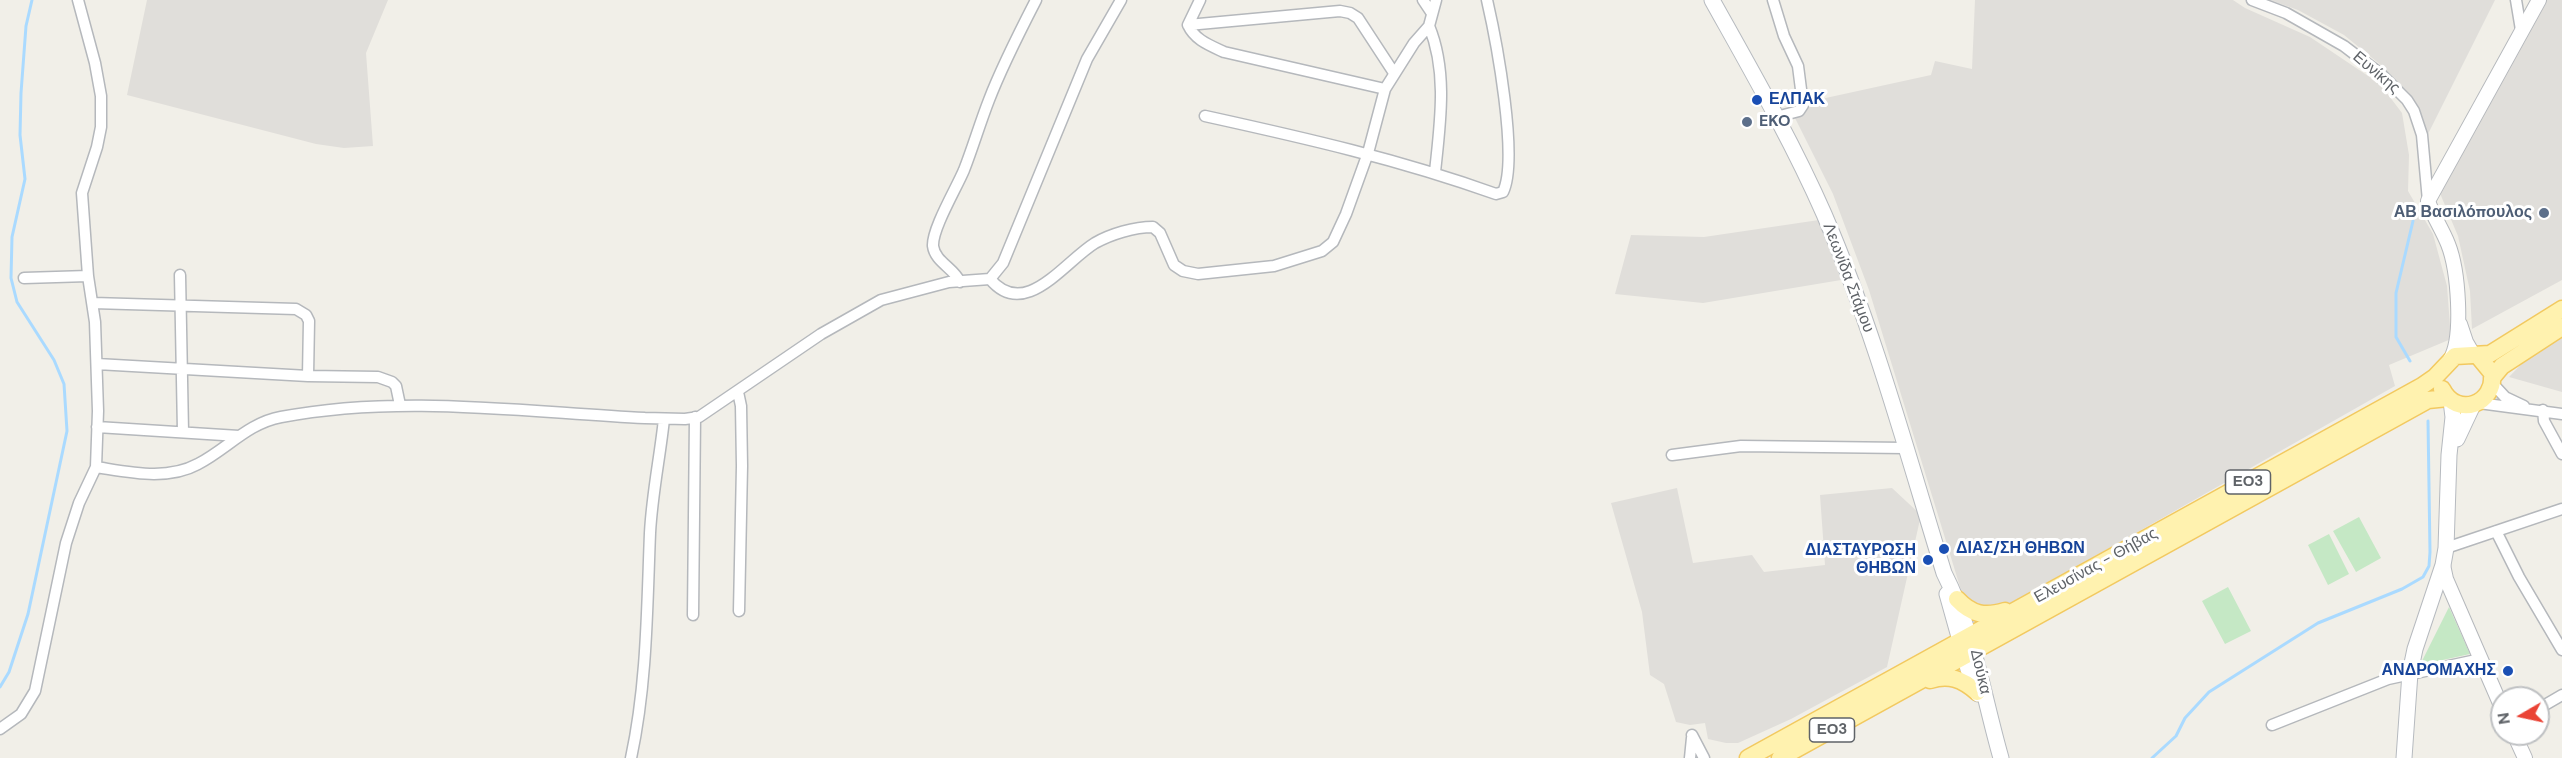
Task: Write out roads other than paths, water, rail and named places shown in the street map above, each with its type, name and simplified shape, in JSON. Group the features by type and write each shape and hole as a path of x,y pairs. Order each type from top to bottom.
{"main road":[{"name":"Λεωνίδα Στάμου","path":"1712,0 1776,117 1823,213 1848,274 1873,343 1944,573 1957,599 1968,646"},
{"name":"Ελευσίνας - Θήβας","path":"1780,758 1909,687 2029,604 2422,386 2462,354 2490,354 2562,309"},
{"path":"2449,471 2462,425 2476,404 2488,394 2492,381 2508,362 2562,327"},
{"path":"2476,355 2489,368 2492,381"},
{"path":"2404,758 2410,673 2415,649 2443,565 2446,548 2453,417 2449,399 2441,386 2446,365"},
{"name":"Ελευσίνας - Θήβας","path":"1748,758 1968,646 2428,400 2449,399 2459,405 2476,404"},
{"name":"Λεωνίδα Στάμου","path":"1944,573 1947,595 1968,646"},
{"name":"ΕΟ3","path":"1957,599 1971,611 1983,615 1997,614 2029,604"},
{"name":"Δούκα","path":"1968,646 1977,692 1987,710"},
{"name":"Δούκα","path":"1968,646 2001,758"},
{"name":"ΕΟ3","path":"1909,687 1945,677 1957,679 1977,692"}],"street":[{"path":"0,729 21,714 35,692 66,543 79,503 96,467 97,364 82,193 97,147 101,120 101,96 95,63 78,0"},
{"path":"960,282 956,273 938,258 934,249 936,226 952,198 989,100 1036,0"},
{"path":"96,467 135,473 180,472 199,464 260,423 279,417 400,405 664,419 695,417 738,392 821,334 881,300 927,286 990,279 1003,263 1087,59 1121,0"},
{"path":"1200,0 1188,25 1191,32 1203,43 1224,52 1385,89"},
{"path":"1423,0 1431,12"},
{"path":"990,279 997,288 1006,293 1020,295 1035,290 1096,243 1143,227 1153,227 1160,233 1174,265 1183,271 1198,274 1274,266 1306,258 1322,251 1333,242 1346,214 1368,153 1385,89 1429,26 1436,0"},
{"path":"1205,116 1368,153 1435,172 1496,194 1503,192 1508,183 1507,131 1500,60 1487,0"},
{"path":"1773,0 1784,36 1798,66 1803,105 1799,111 1776,117"},
{"name":"Ευνίκης","path":"2252,0 2286,13 2344,46 2382,75 2407,99 2414,111 2422,135 2428,201"},
{"path":"2516,0 2521,30"},
{"path":"2446,365 2456,344 2457,286 2451,254 2428,201 2539,0"},
{"path":"1188,25 1340,11 1350,13 1358,18 1394,73"},
{"path":"1429,26 1436,43 1441,77 1435,172"},
{"path":"180,275 183,432"},
{"path":"24,278 88,276"},
{"path":"93,303 291,308 301,311 306,315 309,324 308,376"},
{"path":"2457,312 2466,342 2476,355"},
{"path":"97,364 385,379 396,386 400,405"},
{"path":"2492,381 2505,397 2530,408"},
{"path":"738,392 741,406 742,456 739,610"},
{"path":"2476,404 2530,408 2562,414"},
{"path":"2543,410 2544,422 2562,454"},
{"path":"693,615 695,417"},
{"path":"632,758 641,706 652,498 664,419"},
{"path":"97,427 239,436"},
{"path":"1672,455 1741,446 1905,448"},
{"path":"2446,548 2562,509"},
{"path":"2496,531 2562,650"},
{"path":"2443,565 2446,579 2493,686"},
{"path":"2272,725 2410,673 2481,659"},
{"path":"1690,758 1692,735 1704,758"}],"waterway":[{"path":"0,687 9,672 28,614 67,431 64,384 54,360 17,302 11,278 12,237 25,179 20,135 21,93 26,26 32,0"},
{"path":"2410,361 2396,337 2396,293 2413,221"},
{"path":"2152,758 2176,736 2185,718 2209,692 2318,623 2402,589 2423,577 2429,566 2430,552 2428,421"}],"place":[{"name":"ΕΛΠΑΚ","path":"1757,100"},
{"name":"EKO","path":"1747,122"},
{"name":"ΑΒ Βασιλόπουλος","path":"2544,213"},
{"name":"ΔΙΑΣ/ΣΗ ΘΗΒΩΝ","path":"1944,549"},
{"name":"ΔΙΑΣΤΑΥΡΩΣΗ ΘΗΒΩΝ","path":"1928,560"},
{"name":"ΑΝΔΡΟΜΑΧΗΣ","path":"2508,671"}]}
